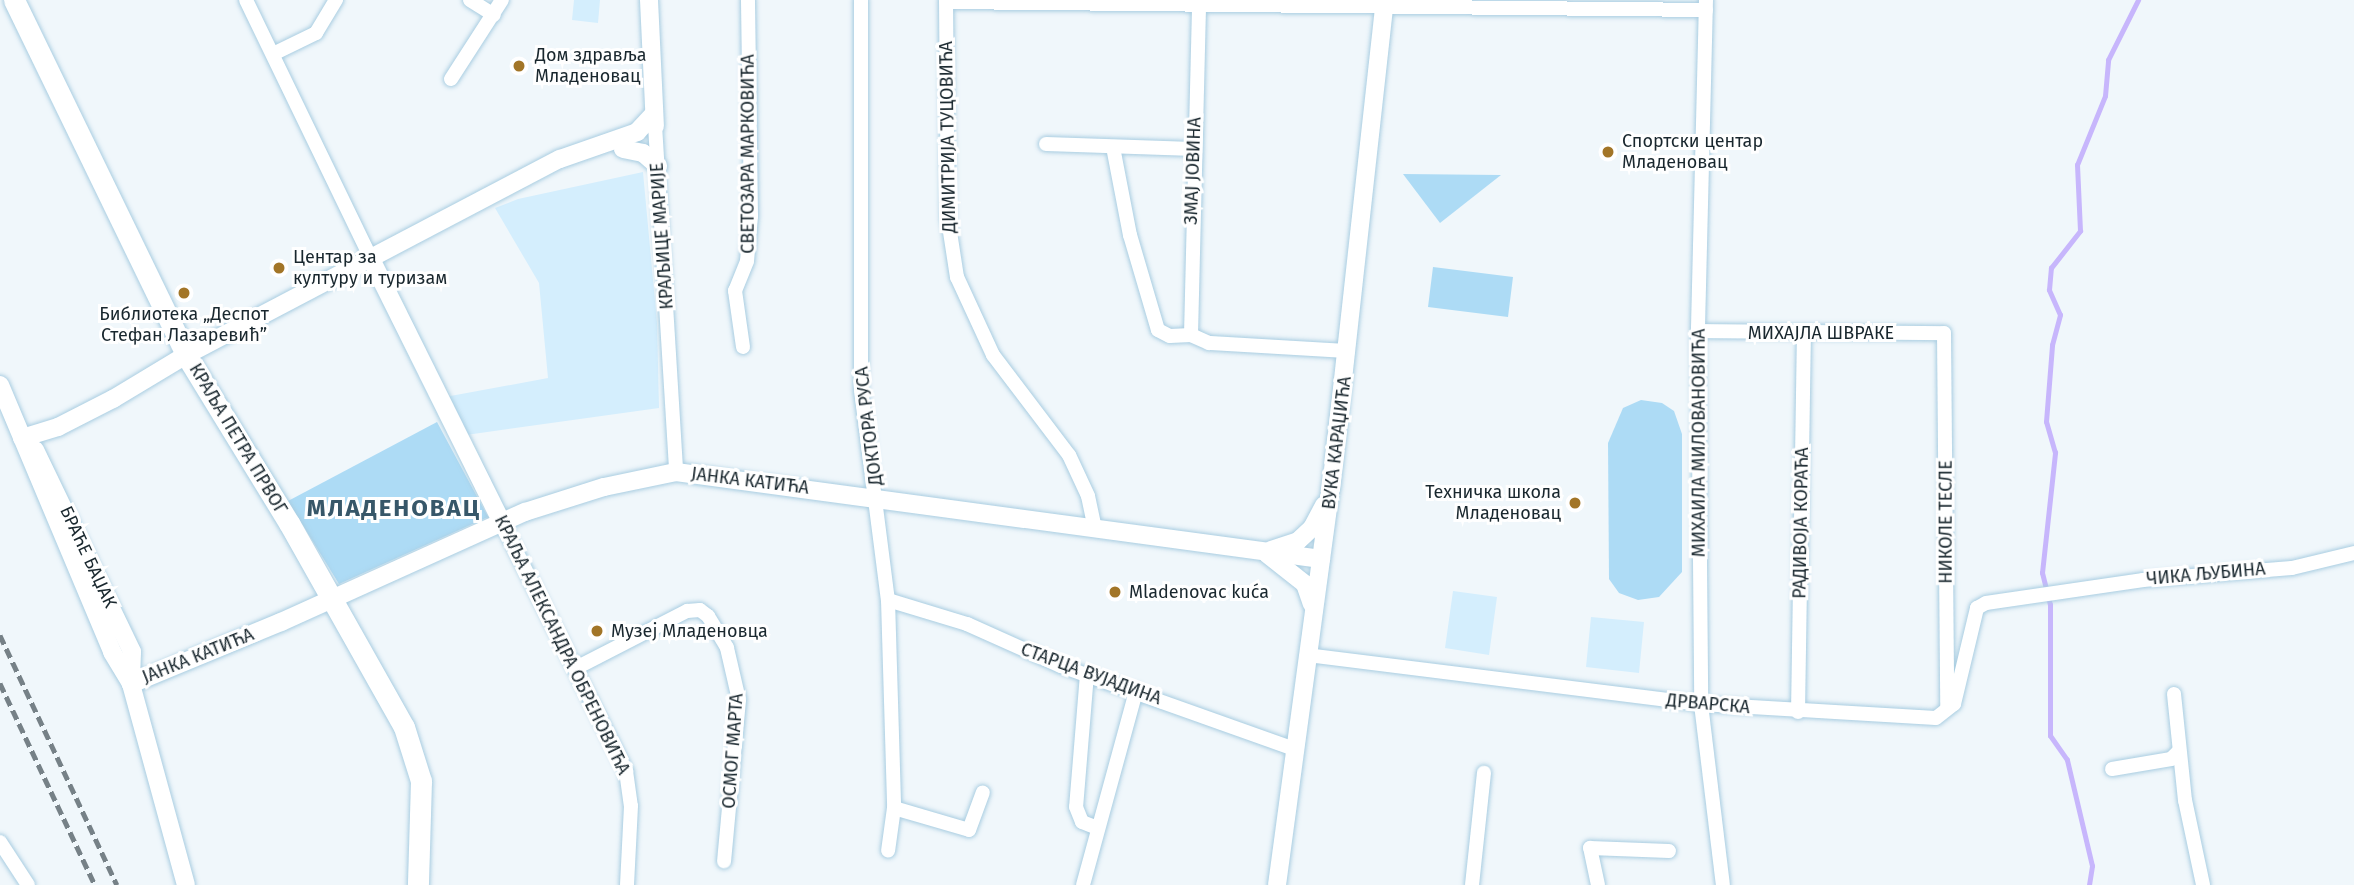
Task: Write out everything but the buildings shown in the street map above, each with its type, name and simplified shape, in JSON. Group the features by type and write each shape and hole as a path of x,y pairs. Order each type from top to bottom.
{"main road":[{"name":"КРАЉА ПЕТРА ПРВОГ","path":"15,0 186,355 384,685 413,750 421,787 418,885"}],"street":[{"name":"КРАЉА АЛЕКСАНДРА ОБРЕНОВИЋА","path":"246,0 371,259 576,668 629,782 627,885"},
{"path":"273,54 316,33 336,0"},
{"path":"470,0 494,15"},
{"path":"451,79 502,0"},
{"name":"КРАЉИЦЕ МАРИЈЕ","path":"649,0 654,120 677,472"},
{"name":"СВЕТОЗАРА МАРКОВИЋА","path":"743,347 735,291 747,261 751,216 748,0"},
{"name":"ДОКТОРА РУСА","path":"861,0 861,390 878,499 888,600 894,808 888,851"},
{"path":"946,1 1199,6 1385,2 1706,5"},
{"name":"ДИМИТРИЈА ТУЦОВИЋА","path":"946,1 948,219 959,284 993,355 1069,455 1088,496 1095,529"},
{"name":"ВУКА КАРАЏИЋА","path":"1277,885 1348,351 1385,2"},
{"name":"МИХАИЛА МИЛОВАНОВИЋА","path":"1706,5 1698,331 1701,704 1723,885"},
{"name":"ЗМАЈ ЈОВИНА","path":"1191,335 1199,6"},
{"path":"22,438 58,427 186,355 536,176 575,152 637,132 654,120"},
{"path":"536,176 623,149 654,120"},
{"path":"1046,144 1194,149"},
{"path":"1113,147 1130,235 1158,330 1170,336 1191,335 1209,343 1348,351"},
{"path":"623,149 643,153 658,166"},
{"name":"МИХАЈЛА ШВРАКЕ","path":"1698,331 1804,334 1944,332"},
{"name":"НИКОЛЕ ТЕСЛЕ","path":"1944,332 1947,711"},
{"name":"РАДИВОЈА КОРАЋА","path":"1798,712 1804,334"},
{"name":"БРАЋЕ БАЏАК","path":"0,385 112,652 131,684 186,885"},
{"name":"ЈАНКА КАТИЋА","path":"131,684 230,645 501,522 579,494 677,472 1321,559"},
{"path":"1264,552 1298,541 1312,528 1331,488"},
{"path":"1264,552 1305,584 1314,610"},
{"name":"ЧИКА ЉУБИНА","path":"1947,711 1954,704 1970,651 1977,608 2143,580 2292,568 2354,553"},
{"name":"СТАРЦА ВУЈАДИНА","path":"888,600 967,624 1087,674 1294,749"},
{"name":"ОСМОГ МАРТА","path":"576,668 649,628 700,610 708,616 727,648 739,700 724,861"},
{"name":"ДРВАРСКА","path":"1307,656 1701,704 1900,719 1936,718 1947,711"},
{"path":"1087,674 1076,807 1082,822 1098,828"},
{"path":"1083,885 1136,691"},
{"path":"2174,694 2179,751 2203,885"},
{"path":"2112,769 2171,759 2179,751"},
{"path":"1472,885 1484,773"},
{"path":"894,808 969,830 983,792"},
{"path":"0,842 28,885"},
{"path":"1598,885 1590,848 1670,851"}],"shaded area":[{"path":"574,0 600,0 598,23 572,20"},
{"path":"643,172 657,323 659,408 466,435 445,397 548,378 539,283 495,208 518,199"},
{"path":"1403,174 1501,175 1440,223"},
{"path":"1433,267 1513,277 1508,317 1428,307"},
{"path":"1641,400 1662,403 1674,411 1682,434 1682,572 1659,597 1638,600 1619,593 1609,579 1608,443 1623,408"},
{"path":"437,422 488,517 339,584 288,501"},
{"path":"1453,591 1497,597 1489,655 1445,648"},
{"path":"1591,617 1644,622 1639,673 1586,667"}],"waterway":[{"path":"2089,885 2092,866 2067,760 2050,736 2050,605 2042,573 2055,453 2046,422 2052,345 2060,315 2049,290 2051,268 2080,231 2077,165 2105,96 2108,60 2138,0"}],"railway":[{"path":"0,635 117,885"},
{"path":"0,683 95,885"}],"place":[{"name":"Дом здравља Младеновац","path":"519,66"},
{"name":"Спортски центар Младеновац","path":"1608,152"},
{"name":"Центар за културу и туризам","path":"279,268"},
{"name":"Библиотека „Деспот Стефан Лазаревић”","path":"184,293"},
{"name":"Техничка школа Младеновац","path":"1575,503"},
{"name":"Mladenovac kuća","path":"1115,592"},
{"name":"Музеј Младеновца","path":"597,631"}],"district":[{"name":"МЛАДЕНОВАЦ","path":"394,509"}]}
